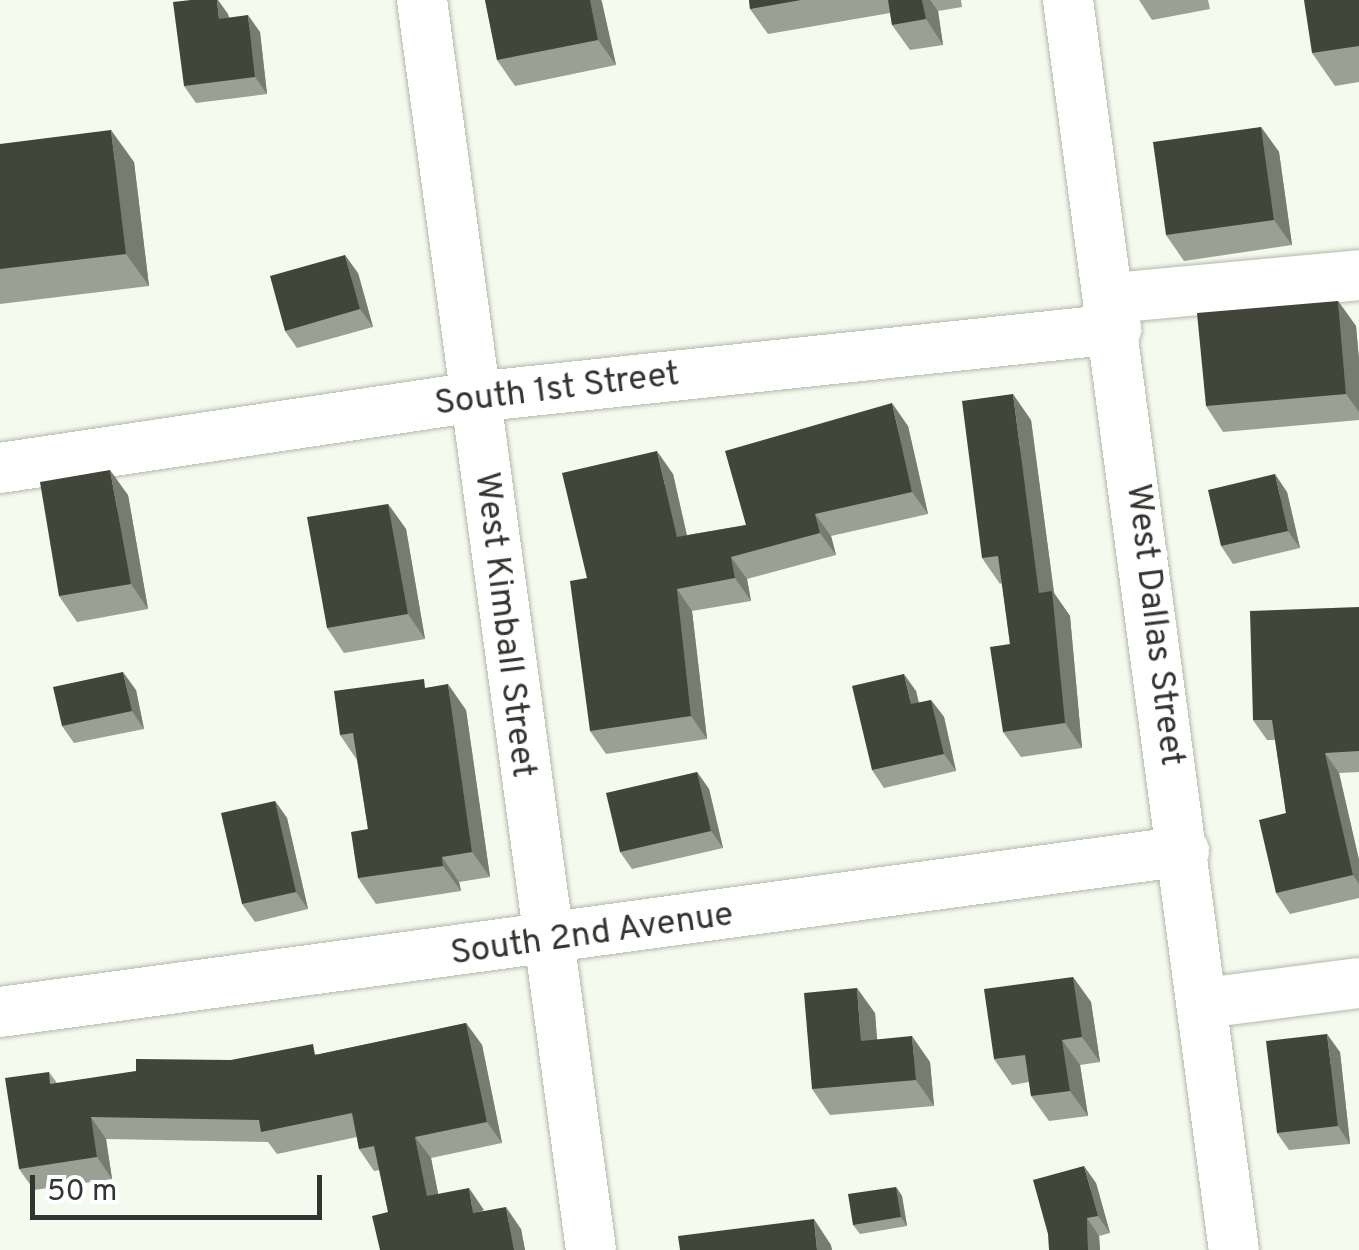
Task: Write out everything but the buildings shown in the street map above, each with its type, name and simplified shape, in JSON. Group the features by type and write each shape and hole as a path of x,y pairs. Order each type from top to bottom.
{"street":[{"name":"West Kimball Street","path":"422,0 546,943 591,1250"},
{"name":"West Dallas Street","path":"1068,0 1114,313 1234,1250"},
{"name":"South 1st Street","path":"0,468 474,397 1114,313 1359,275"},
{"name":"South 2nd Avenue","path":"0,1012 546,943 1184,851"},
{"path":"1205,1003 1359,984"}]}
